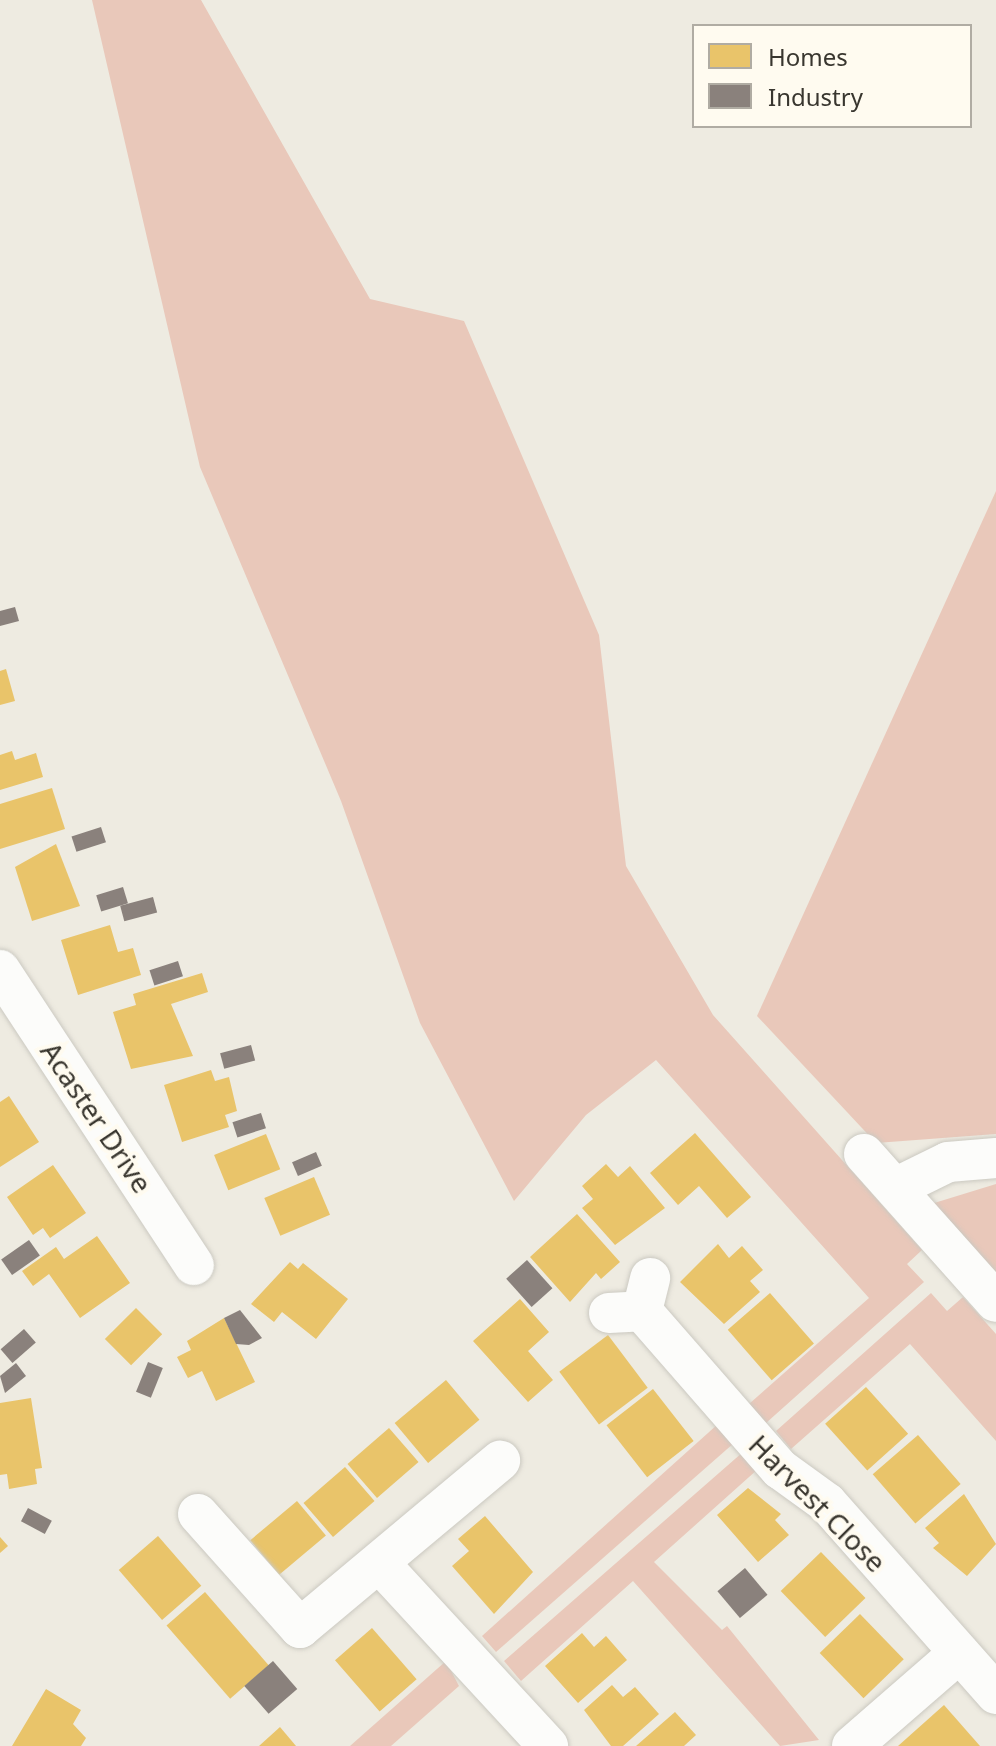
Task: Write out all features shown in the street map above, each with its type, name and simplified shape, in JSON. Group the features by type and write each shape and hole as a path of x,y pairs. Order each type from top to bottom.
{"street":[{"name":"Acaster Drive","path":"0,970 194,1265"},
{"path":"864,1154 996,1302"},
{"path":"895,1188 948,1162 996,1158"},
{"name":"Harvest Close","path":"634,1301 780,1469 827,1503 996,1694"},
{"path":"198,1514 300,1628 382,1566 500,1461"},
{"path":"382,1566 548,1746"},
{"path":"852,1746 959,1653"}],"shaded area":[{"path":"92,0 201,0 370,299 464,321 599,635 626,866 713,1015 922,1250 907,1264 924,1282 766,1423 749,1404 869,1298 656,1060 586,1115 514,1201 420,1023 341,801 200,467"},
{"path":"996,491 996,1134 876,1143 757,1016"},
{"path":"996,1184 996,1273 931,1204"},
{"path":"931,1293 947,1311 963,1297 996,1334 996,1441 910,1344 791,1449 776,1431"},
{"path":"718,1424 734,1443 496,1652 482,1636"},
{"path":"743,1452 758,1469 654,1562 722,1630 727,1626 819,1740 780,1746 633,1581 521,1681 504,1661"},
{"path":"446,1661 459,1686 391,1746 350,1746"}],"building: Homes":[{"path":"6,669 15,701 0,705 0,671"},
{"path":"12,751 15,760 36,753 43,777 0,790 0,755"},
{"path":"52,788 65,829 0,849 0,804"},
{"path":"56,844 80,906 32,921 15,867"},
{"path":"110,925 118,952 133,948 141,975 78,995 61,940"},
{"path":"202,973 208,992 171,1004 193,1056 131,1069 113,1012 136,1005 133,994"},
{"path":"211,1070 215,1081 229,1077 237,1111 225,1115 229,1127 182,1142 164,1085"},
{"path":"9,1096 39,1142 0,1167 0,1102"},
{"path":"695,1133 751,1197 727,1218 699,1186 678,1205 650,1173"},
{"path":"266,1134 280,1169 228,1190 214,1155"},
{"path":"606,1164 618,1177 630,1166 665,1208 615,1245 582,1208 593,1199 582,1186"},
{"path":"53,1165 86,1213 50,1238 43,1228 33,1235 7,1197"},
{"path":"314,1177 330,1215 280,1236 264,1198"},
{"path":"577,1214 620,1262 601,1279 596,1273 570,1302 530,1257"},
{"path":"97,1236 130,1283 80,1318 49,1274 33,1286 22,1271 56,1247 64,1259"},
{"path":"718,1244 729,1258 742,1246 763,1270 750,1281 760,1292 724,1324 680,1282"},
{"path":"290,1262 298,1269 303,1263 348,1299 316,1339 282,1312 274,1322 251,1304"},
{"path":"770,1293 814,1344 772,1380 728,1330"},
{"path":"520,1299 549,1332 528,1351 553,1380 528,1402 473,1341"},
{"path":"136,1308 162,1334 131,1365 105,1339"},
{"path":"224,1318 255,1382 216,1401 202,1371 188,1378 177,1357 191,1350 187,1341"},
{"path":"608,1335 648,1388 599,1424 559,1372"},
{"path":"446,1380 479,1420 428,1463 395,1423"},
{"path":"866,1387 908,1434 867,1471 825,1424"},
{"path":"653,1389 694,1441 647,1477 607,1425"},
{"path":"31,1398 42,1468 35,1469 37,1484 9,1489 7,1474 0,1475 0,1403"},
{"path":"389,1428 419,1462 377,1498 347,1464"},
{"path":"918,1435 961,1484 915,1523 873,1474"},
{"path":"345,1467 375,1501 333,1537 303,1503"},
{"path":"748,1488 781,1514 775,1520 789,1535 758,1562 717,1515"},
{"path":"964,1494 996,1544 967,1576 933,1548 939,1543 925,1528"},
{"path":"297,1501 326,1535 279,1575 250,1540"},
{"path":"485,1516 533,1572 494,1614 452,1566 469,1551 458,1539"},
{"path":"158,1536 201,1586 162,1620 119,1570"},
{"path":"0,1537 8,1546 0,1553"},
{"path":"821,1552 865,1598 825,1637 781,1591"},
{"path":"205,1592 269,1665 230,1699 167,1625"},
{"path":"860,1614 904,1659 863,1698 820,1653"},
{"path":"372,1628 417,1679 380,1711 335,1660"},
{"path":"582,1633 594,1647 606,1636 627,1660 578,1703 545,1666"},
{"path":"612,1685 623,1697 635,1687 659,1714 623,1746 611,1746 584,1710"},
{"path":"46,1689 81,1710 73,1724 86,1738 81,1746 12,1746"},
{"path":"944,1705 980,1746 898,1746"},
{"path":"675,1712 696,1735 684,1746 636,1746"},
{"path":"280,1727 296,1746 259,1746"}],"building: Industry":[{"path":"15,607 19,621 0,626 0,611"},
{"path":"101,827 106,842 76,852 72,837"},
{"path":"123,887 128,903 101,911 96,895"},
{"path":"153,897 157,912 124,921 120,906"},
{"path":"178,961 183,976 154,985 149,970"},
{"path":"251,1045 255,1060 224,1069 220,1053"},
{"path":"261,1113 266,1128 237,1137 232,1122"},
{"path":"316,1152 322,1166 298,1176 292,1162"},
{"path":"29,1240 40,1256 12,1275 1,1260"},
{"path":"527,1260 552,1288 532,1307 506,1279"},
{"path":"240,1310 262,1338 249,1345 236,1344 224,1318"},
{"path":"24,1329 36,1343 12,1363 1,1349"},
{"path":"148,1362 163,1368 151,1398 136,1392"},
{"path":"16,1363 26,1376 5,1393 0,1376"},
{"path":"28,1508 52,1521 45,1534 21,1521"},
{"path":"745,1568 767,1595 740,1618 717,1591"},
{"path":"273,1661 297,1689 269,1714 244,1686"}]}
